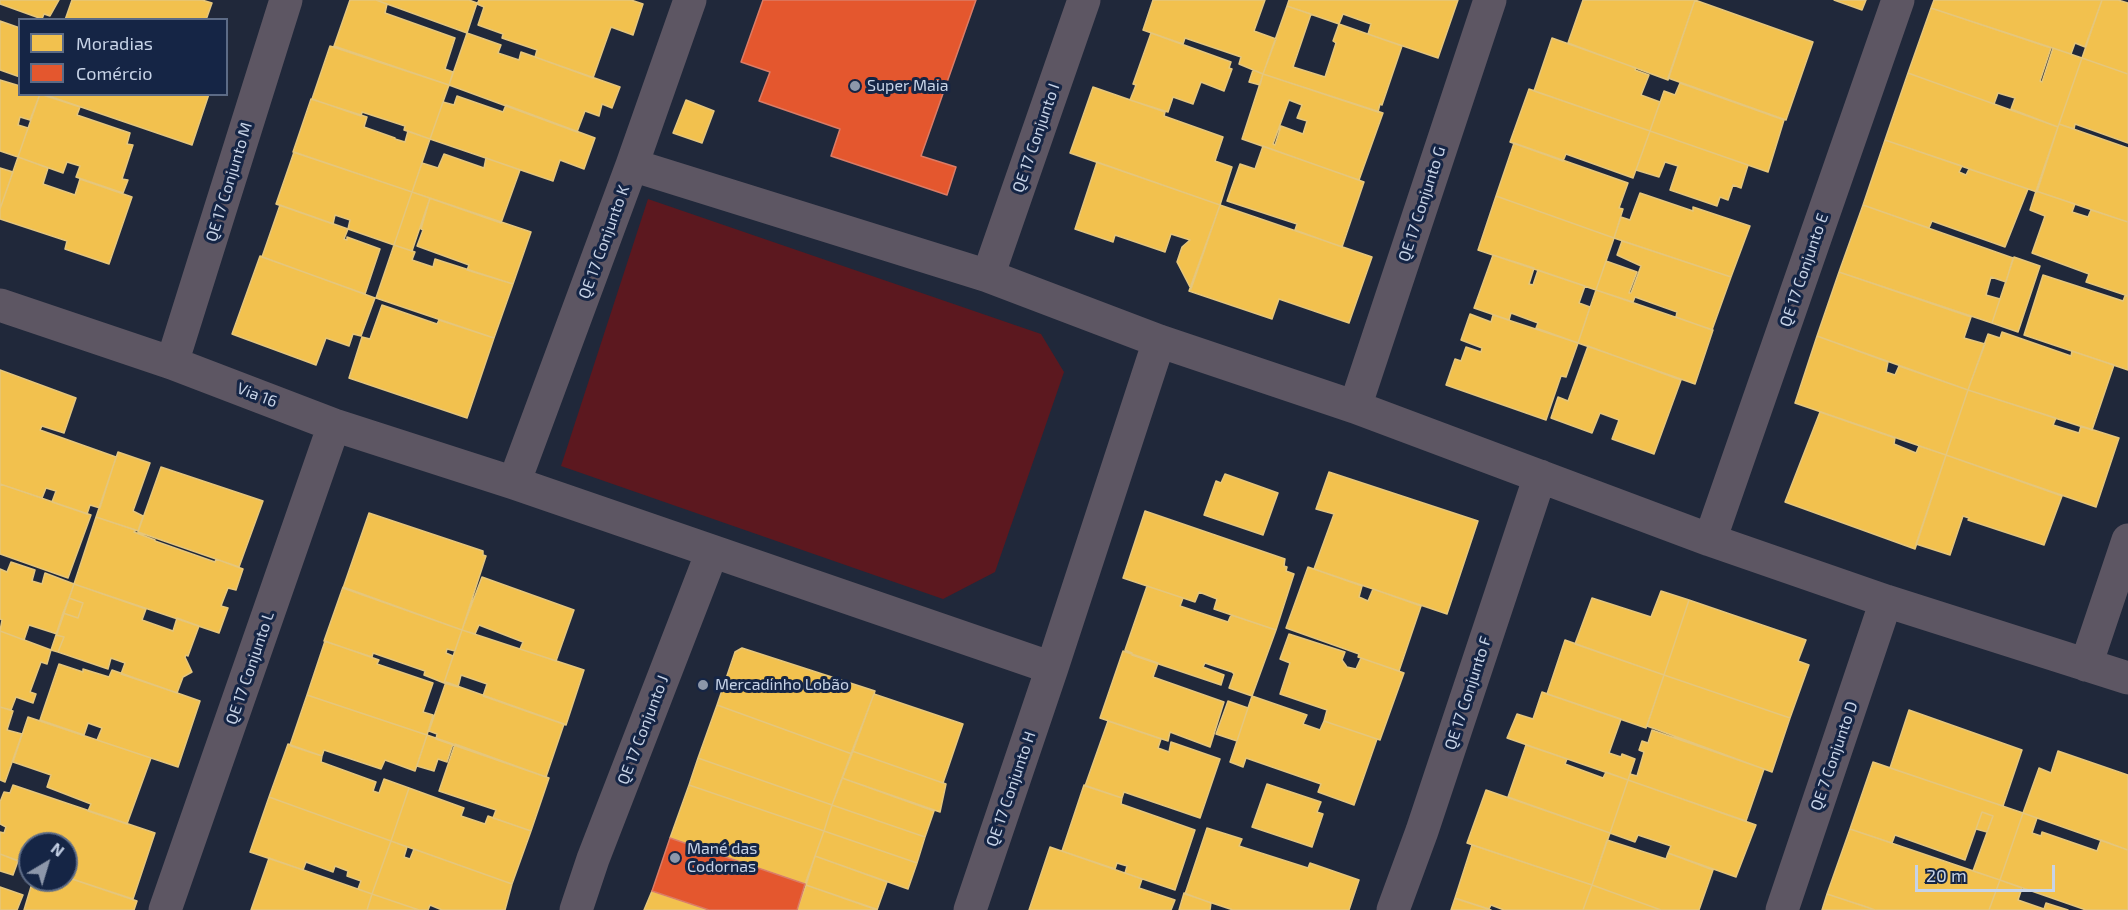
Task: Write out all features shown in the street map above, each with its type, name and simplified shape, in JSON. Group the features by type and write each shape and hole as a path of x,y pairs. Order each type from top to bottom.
{"street":[{"name":"QE 17 Conjunto M","path":"172,363 286,0"},
{"name":"QE 17 Conjunto K","path":"514,483 632,165 690,0"},
{"name":"QE 17 Conjunto I","path":"987,276 1084,0"},
{"name":"QE 17 Conjunto G","path":"1354,407 1490,0"},
{"name":"QE 17 Conjunto E","path":"1710,540 1898,0"},
{"path":"632,165 987,276 1159,341 1354,407 1710,540 1886,602 2128,678"},
{"name":"Via 16","path":"0,305 172,363 334,425 514,483 1052,668"},
{"name":"QE 17 Conjunto H","path":"970,910 1159,341"},
{"name":"QE 17 Conjunto L","path":"165,910 334,425"},
{"name":"QE 17 Conjunto F","path":"1393,910 1540,476"},
{"path":"2086,665 2128,540"},
{"name":"QE 17 Conjunto J","path":"576,910 593,859 712,552"},
{"name":"QE 7 Conjunto D","path":"1782,910 1886,602"}],"shaded area":[{"path":"648,199 1041,334 1064,372 995,572 943,599 561,466"}],"building: Moradias":[{"path":"0,0 59,0 50,16 44,14 42,18 0,4"},
{"path":"72,0 202,0 212,3 207,18 66,18"},
{"path":"350,0 376,0 387,4 385,13 455,38 445,69 453,72 449,85 334,46"},
{"path":"376,0 469,0 477,3 467,33"},
{"path":"479,0 631,0 643,4 633,35 611,27 593,78 535,57 537,50 502,38 503,34 478,25 484,7 477,4"},
{"path":"1153,0 1265,0 1254,31 1276,39 1263,74 1239,64 1241,57 1185,38 1183,44 1143,30"},
{"path":"1289,0 1458,0 1438,58 1368,34 1371,24 1343,14 1339,24 1287,6"},
{"path":"1583,0 1695,0 1668,80 1568,43"},
{"path":"1695,0 1813,42 1786,120 1668,78"},
{"path":"1834,0 1866,0 1862,10"},
{"path":"1934,0 2102,0 2085,47 2075,43 2071,54 1931,8"},
{"path":"2102,0 2118,0 2128,3 2128,74 2082,58"},
{"path":"1287,6 1311,14 1293,67 1325,77 1336,43 1333,41 1339,24 1402,46 1378,112 1263,74"},
{"path":"1931,8 2051,48 2040,81 2042,82 2053,48 2082,58 2058,127 2011,109 2015,98 1998,93 1994,104 1908,73"},
{"path":"0,21 18,27 18,76 0,70"},
{"path":"467,33 501,45 498,53 519,60 521,52 620,87 612,108 602,104 599,116 585,111 577,132 449,85"},
{"path":"1151,33 1231,62 1229,68 1232,69 1224,91 1201,82 1193,104 1173,97 1168,112 1130,100 1136,85 1133,84"},
{"path":"1552,38 1636,68 1635,70 1649,75 1641,95 1660,102 1650,131 1534,91"},
{"path":"330,46 449,85 430,139 404,130 405,126 362,112 361,116 312,99"},
{"path":"2082,58 2128,74 2128,143 2075,124 2074,129 2059,124"},
{"path":"1253,70 1263,74 1260,85 1249,82"},
{"path":"1908,73 2058,127 2037,192 1885,140"},
{"path":"1263,74 1383,113 1359,180 1242,139","holes":["1289,100 1302,105 1297,118 1307,121 1303,134 1281,126 1275,145 1273,144"]},
{"path":"0,80 18,85 18,96 39,96 30,120 20,117 18,125 28,128 18,157 0,151"},
{"path":"1680,83 1784,120 1768,172 1650,131 1664,91 1675,95"},
{"path":"1093,87 1165,112 1164,116 1223,137 1215,161 1232,167 1220,205 1070,153"},
{"path":"1529,89 1650,131 1633,178 1566,154 1563,161 1510,142"},
{"path":"39,96 80,107 77,115 130,133 127,144 133,145 122,179 128,180 123,193 76,177 80,166 67,162 63,173 18,157"},
{"path":"49,96 208,96 192,145"},
{"path":"457,96 503,112 506,105 595,138 584,169 560,160 553,181 430,139 443,102 454,105"},
{"path":"311,99 367,117 364,127 395,139 405,142 408,131 430,139 412,192 293,152"},
{"path":"686,100 714,111 702,143 673,133"},
{"path":"2059,124 2128,148 2128,222 2036,191"},
{"path":"1650,131 1748,165 1741,188 1733,185 1728,200 1720,197 1717,206 1670,190 1678,166 1665,162 1659,177 1636,170"},
{"path":"1885,140 1962,166 1959,172 1966,175 1969,169 2028,189 2005,247 1932,221 1929,228 1863,205"},
{"path":"1514,143 1628,183 1619,208 1623,209 1614,238 1496,196"},
{"path":"1263,146 1364,182 1342,247 1295,230 1297,224 1227,201 1240,164 1255,169"},
{"path":"294,152 412,192 394,245 348,229 350,220 335,215 333,224 276,204"},
{"path":"444,154 484,168 486,158 520,170 501,223 412,192 422,163 438,168"},
{"path":"18,157 48,168 43,184 75,195 80,179 132,197 109,264 65,249 67,241 0,219 0,209"},
{"path":"1097,162 1220,205 1191,289 1177,262 1182,247 1190,240 1171,234 1165,252 1115,235 1113,242 1075,229"},
{"path":"0,168 13,172 0,209"},
{"path":"2036,191 2075,204 2072,212 2088,217 2091,210 2128,222 2128,296 2086,282 2089,274 2032,253 2045,216 2030,210"},
{"path":"412,192 430,198 412,251 394,245"},
{"path":"1640,193 1693,211 1693,207 1750,226 1731,277 1614,238 1621,217 1630,220"},
{"path":"1496,196 1614,238 1596,290 1478,250"},
{"path":"430,198 531,232 513,284 467,270 469,265 417,246"},
{"path":"280,205 348,229 344,239 347,240 347,237 380,249 365,294 262,257"},
{"path":"1220,205 1372,257 1349,323 1279,299 1272,319 1189,291"},
{"path":"1863,205 2013,258 2006,282 1991,277 1986,295 2000,299 1992,323 1839,272"},
{"path":"1622,241 1731,277 1712,330 1676,317 1677,312 1635,297 1633,302 1596,290 1606,261 1637,272 1629,293 1631,293 1641,266 1617,255"},
{"path":"394,245 415,252 412,260 433,267 435,259 513,284 494,338 376,298"},
{"path":"1493,255 1534,268 1529,284 1533,285 1538,270 1585,286 1579,303 1590,307 1578,343 1536,328 1538,323 1511,313 1509,320 1474,308"},
{"path":"260,256 375,298 361,336 353,334 349,346 326,338 316,365 232,334"},
{"path":"2014,257 2040,266 2018,332 1992,323"},
{"path":"1839,272 1971,317 1964,338 1985,344 1968,390 1817,336"},
{"path":"2043,275 2123,301 2125,296 2128,296 2128,370 2024,335"},
{"path":"1596,290 1713,330 1695,384 1578,343"},
{"path":"382,305 437,324 439,320 494,338 467,418 349,378 362,337 370,339"},
{"path":"1470,314 1491,322 1493,315 1578,343 1566,377 1561,376 1546,420 1446,385 1455,359 1461,361 1466,347 1481,352 1482,348 1461,340"},
{"path":"2002,332 2071,356 2072,351 2114,365 2092,430 1968,390 1988,334 2000,338"},
{"path":"1817,336 1888,362 1886,372 1895,375 1899,366 1968,390 1946,455 1795,403"},
{"path":"1588,346 1681,380 1654,454 1612,439 1619,420 1600,413 1592,433 1551,418 1558,397 1568,401"},
{"path":"0,370 76,398 64,433 42,426 40,430 116,457 100,508 90,505 87,514 52,502 56,491 46,488 42,498 0,484"},
{"path":"1968,390 2056,418 2053,425 2079,433 2081,426 2119,438 2096,507 1946,455"},
{"path":"1820,412 1895,438 1894,444 1916,453 1919,446 1946,455 1915,549 1785,502"},
{"path":"118,452 150,463 133,511 143,516 138,531 96,517"},
{"path":"1946,455 2062,496 2044,545 1968,520 1969,518 1963,516 1950,555 1916,544"},
{"path":"161,467 263,501 239,567 138,532"},
{"path":"1329,472 1478,521 1447,614 1314,569 1334,514 1316,509"},
{"path":"1225,474 1278,493 1263,535 1204,515 1216,481 1221,483"},
{"path":"0,484 91,515 68,578 0,554"},
{"path":"1145,511 1285,559 1286,571 1294,574 1276,630 1214,609 1217,599 1199,592 1195,602 1123,578"},
{"path":"369,513 483,551 483,555 486,556 462,630 343,588"},
{"path":"96,517 136,530 134,532 155,541 215,562 216,559 243,569 236,590 228,588 221,606 228,608 219,633 74,584"},
{"path":"11,562 35,570 32,581 42,584 45,573 74,584 57,634 29,625 24,640 0,631 2,620 0,619 0,569 7,572"},
{"path":"1308,567 1362,586 1359,597 1368,601 1373,589 1421,606 1399,671 1286,628"},
{"path":"482,577 574,610 556,661 520,649 523,642 479,625 475,634 462,630"},
{"path":"74,584 146,609 142,620 173,631 177,618 199,626 188,656 185,657 192,672 183,677 177,693 121,674 125,663 111,658 108,669 58,652 64,637 56,635 63,613 78,618 83,603 69,598"},
{"path":"1147,586 1183,598 1180,606 1228,622 1231,615 1276,630 1252,696 1229,688 1234,674 1232,672 1205,663 1203,667 1224,675 1221,685 1132,655 1125,650"},
{"path":"343,587 462,630 455,651 447,649 446,653 453,656 444,683 424,675 425,671 373,653 372,657 324,641"},
{"path":"1661,591 1689,600 1664,675 1575,644 1592,598 1651,617"},
{"path":"69,598 83,603 78,618 63,613"},
{"path":"1689,600 1806,640 1798,661 1809,665 1790,718 1664,675"},
{"path":"462,630 584,670 566,725 483,696 487,684 461,675 458,687 444,683"},
{"path":"0,631 51,650 47,664 41,662 30,692 36,694 33,703 16,697 11,710 0,707"},
{"path":"1289,634 1345,652 1342,660 1347,667 1356,669 1361,658 1404,673 1380,740 1324,721 1327,710 1280,694 1290,663 1280,659"},
{"path":"56,635 64,637 58,652 51,650"},
{"path":"1565,640 1664,675 1646,728 1547,694"},
{"path":"325,641 379,660 377,664 433,683 423,712 433,715 427,735 307,695"},
{"path":"742,648 875,691 852,754 717,705 735,652"},
{"path":"1123,651 1158,663 1153,677 1224,702 1210,747 1170,732 1168,741 1100,718"},
{"path":"59,664 109,677 112,670 200,701 178,767 97,740 102,728 88,723 84,735 40,720"},
{"path":"1664,675 1790,718 1772,772 1647,726"},
{"path":"446,682 564,724 546,777 436,739 437,734 429,731"},
{"path":"1542,692 1621,719 1609,753 1621,757 1622,754 1635,759 1628,780 1507,738 1517,714 1533,719"},
{"path":"874,694 963,724 943,783 852,751"},
{"path":"307,695 427,735 415,771 385,760 381,769 324,750 322,756 291,746"},
{"path":"1252,696 1307,715 1303,724 1320,730 1324,721 1377,739 1354,805 1318,792 1321,784 1246,758 1243,767 1230,762"},
{"path":"1228,701 1248,708 1237,741 1216,734"},
{"path":"717,705 852,754 832,805 698,758"},
{"path":"0,707 13,711 7,730 22,734 5,782 0,780"},
{"path":"1909,710 2022,750 2003,806 1890,768"},
{"path":"28,717 151,758 127,824 88,811 91,804 47,787 51,775 13,762"},
{"path":"1108,721 1161,739 1158,748 1169,752 1171,742 1220,759 1200,818 1124,792 1122,798 1085,786"},
{"path":"1652,730 1764,769 1746,821 1628,780 1630,774 1637,776 1644,752 1639,750 1642,741 1648,743"},
{"path":"427,735 453,744 447,762 438,759 434,771 417,766"},
{"path":"288,744 322,756 321,762 376,782 373,791 379,793 384,779 409,788 391,841 269,797"},
{"path":"455,744 549,778 531,831 493,818 496,810 439,791"},
{"path":"1526,745 1567,759 1565,764 1603,778 1606,772 1628,780 1610,833 1508,797"},
{"path":"852,751 946,784 940,812 842,778"},
{"path":"2058,751 2128,775 2128,850 2023,813 2039,768 2051,773"},
{"path":"698,758 832,805 824,831 689,785"},
{"path":"1873,762 2023,813 2000,880 1973,871 1993,816 1982,812 1965,860 1895,835 1892,843 1850,829"},
{"path":"842,778 934,811 925,837 832,805"},
{"path":"1628,780 1756,825 1736,877 1668,853 1671,846 1638,835 1635,842 1610,833"},
{"path":"1267,784 1321,802 1317,812 1323,814 1312,847 1252,827"},
{"path":"13,785 155,833 133,899 78,881 78,832 18,832 18,861 0,854 0,832 4,833 6,827 0,824 0,802 4,792 10,793"},
{"path":"689,785 824,831 805,884 670,838"},
{"path":"1084,785 1122,798 1121,804 1195,830 1175,890 1125,873 1127,866 1117,863 1115,869 1062,851"},
{"path":"409,788 464,808 461,816 485,824 488,816 531,831 512,884 391,841"},
{"path":"1486,790 1610,833 1592,885 1467,843"},
{"path":"269,797 391,841 372,894 358,889 361,881 347,876 348,871 335,866 333,872 306,862 303,870 250,852"},
{"path":"832,805 925,837 917,863 824,831"},
{"path":"1982,812 1993,816 1987,832 1976,829"},
{"path":"2023,813 2037,818 2032,833 2041,836 2042,832 2097,851 2101,840 2128,850 2128,910 2086,910 2000,880"},
{"path":"1207,828 1242,839 1239,846 1308,868 1310,863 1359,880 1349,910 1233,910 1185,894"},
{"path":"1850,829 2000,880 1989,910 1875,910 1827,894"},
{"path":"824,831 917,863 908,889 815,856"},
{"path":"1607,840 1666,859 1668,853 1713,870 1699,910 1661,910 1592,885"},
{"path":"391,841 407,847 404,857 410,859 414,849 512,884 505,910 442,910 430,905 428,910 419,910 372,894"},
{"path":"1472,845 1592,885 1583,910 1504,910 1491,905 1489,909 1455,898"},
{"path":"1050,847 1142,879 1139,888 1175,900 1171,910 1029,910"},
{"path":"0,854 18,861 13,875 0,871"},
{"path":"815,856 887,882 877,910 806,885"},
{"path":"269,858 372,894 367,910 251,910"},
{"path":"2000,880 2022,888 2018,900 2044,909 2046,903 2068,910 1989,910"},
{"path":"78,881 137,901 134,910 24,910 29,892 78,892"},
{"path":"806,885 876,909 797,910"},
{"path":"1592,885 1661,910 1583,910"},
{"path":"0,887 23,895 17,910 0,910"},
{"path":"652,891 709,910 644,910"},
{"path":"1184,893 1211,903 1210,910 1179,910"},
{"path":"372,894 419,910 367,910"},
{"path":"1827,894 1864,906 1875,910 1822,910"},
{"path":"1455,898 1457,899 1491,910 1451,910"}],"building: Comércio":[{"name":"Super Maia","path":"763,0 976,0 921,156 956,167 947,195 831,156 840,129 759,101 770,72 741,62"},
{"path":"670,838 805,884 797,910 709,910 652,891"}],"place":[{"name":"Super Maia","path":"855,86"},
{"name":"Mercadinho Lobão","path":"703,685"},
{"name":"Mané das Codornas","path":"675,858"}]}
